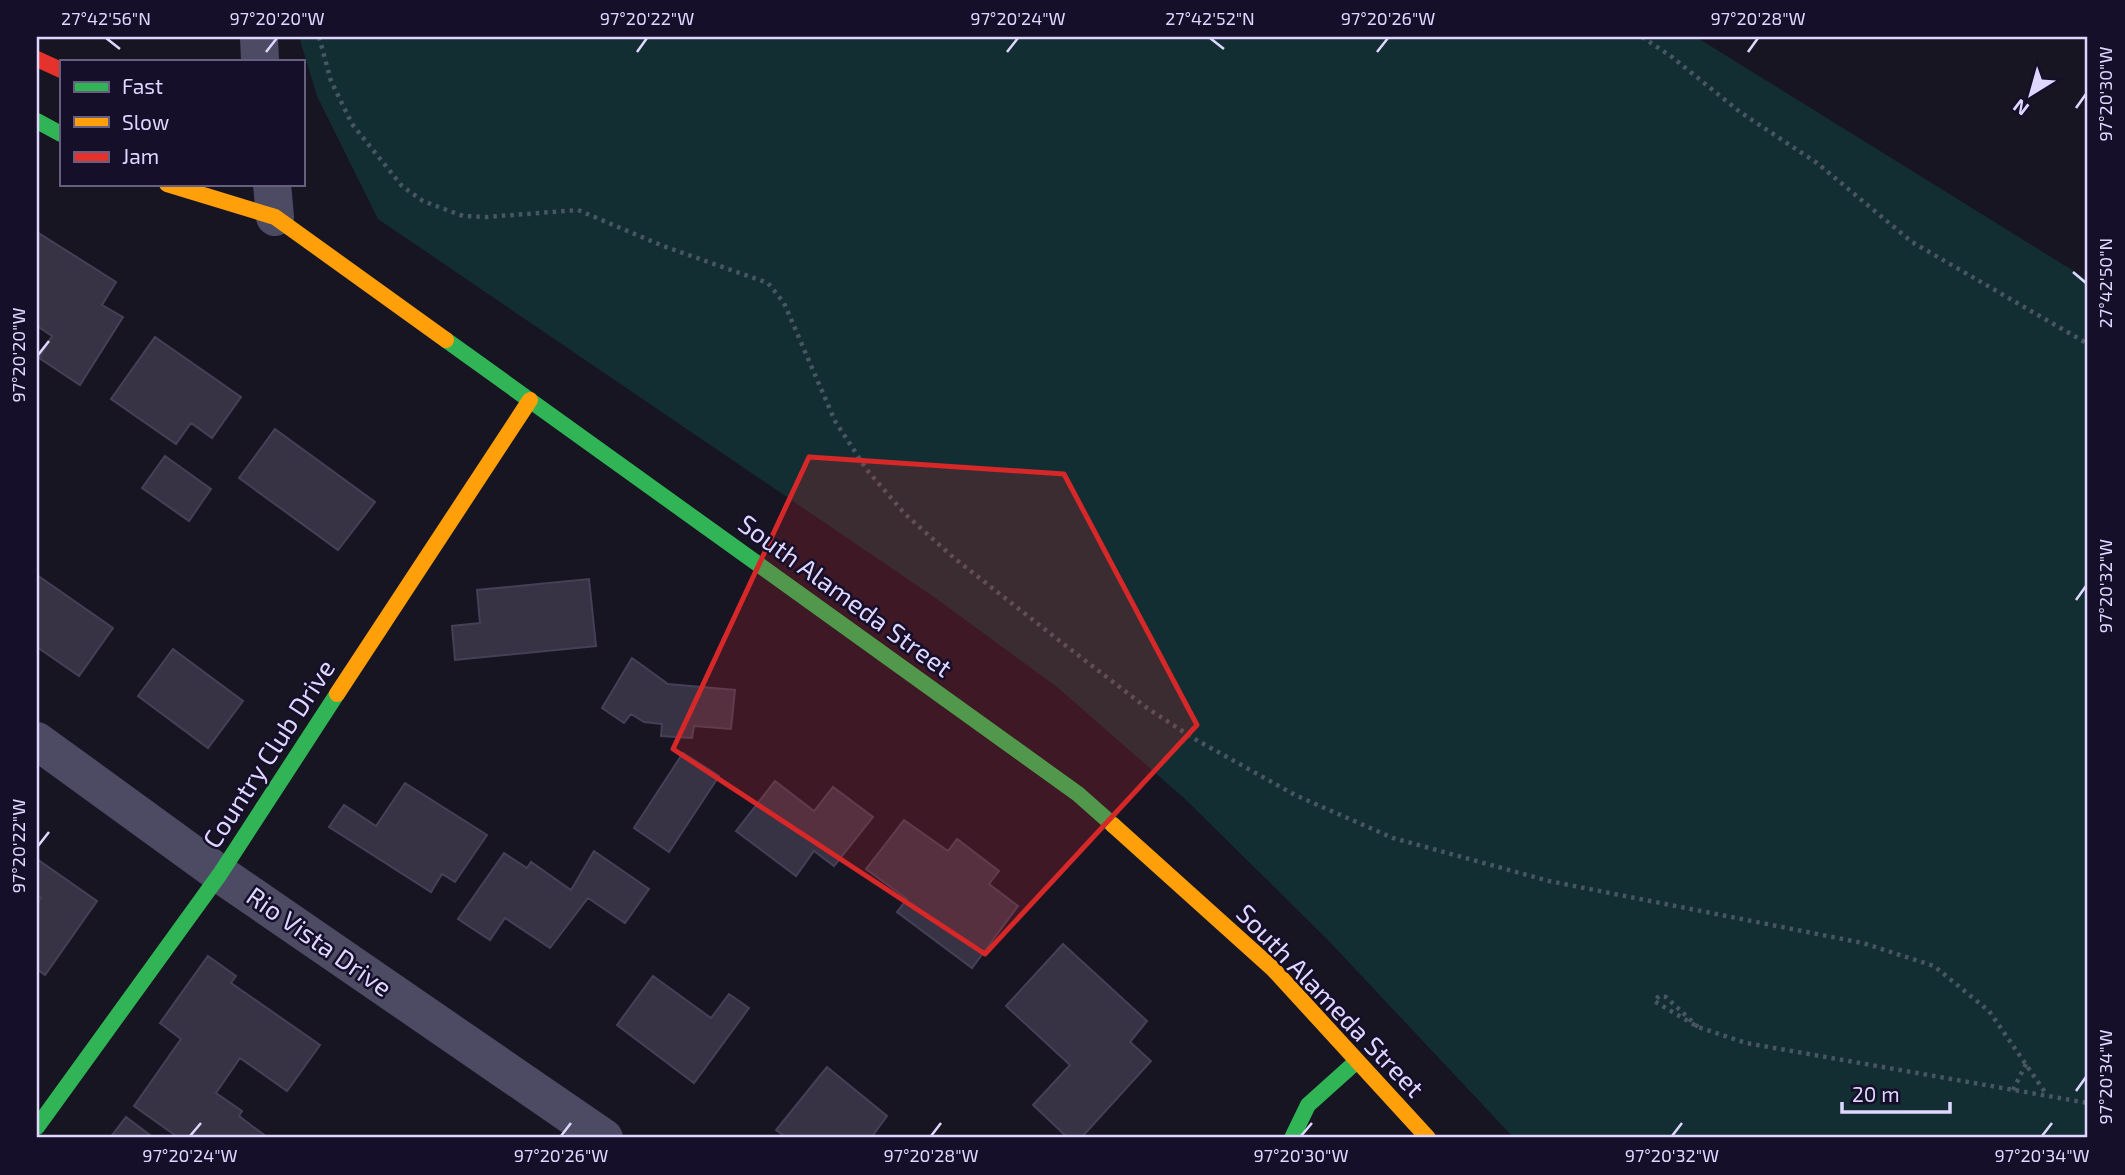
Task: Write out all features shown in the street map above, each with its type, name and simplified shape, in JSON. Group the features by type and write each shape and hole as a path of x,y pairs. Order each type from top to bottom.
{"main road":[{"path":"37,58 60,70"},
{"path":"37,121 60,133"},
{"name":"South Alameda Street","path":"181,186 265,198 530,400 1078,794 1273,970 1428,1138"},
{"name":"Country Club Drive","path":"37,1127 220,874 530,400"},
{"path":"1292,1138 1295,1123 1309,1104 1357,1061"}],"street":[{"path":"259,37 260,60"},
{"name":"Rio Vista Drive","path":"37,741 220,874 604,1138"}],"path":[{"path":"319,37 331,81 352,124 402,186 423,201 463,216 487,217 578,210 663,246 768,283 784,303 808,365 842,433 867,470 905,514 954,558 1090,665 1193,738 1295,795 1360,825 1427,848 1549,881 1863,943 1914,957 1934,966 1970,993 2006,1032 2047,1095"},
{"path":"1642,37 1672,57 1740,113 1817,163 1912,242 2088,344"},
{"path":"1698,1027 1666,997 1659,996 1654,1001 1698,1027 1746,1043 2088,1103"},
{"path":"2013,1090 2026,1064"}],"highlighted area":[{"path":"809,457 1064,474 1197,725 985,954 673,749"}],"green space":[{"path":"299,37 1696,37 2088,280 2088,1138 1514,1138 1327,939 1184,798 1057,687 934,597 378,219 317,96"}],"building":[{"path":"37,232 116,282 102,305 123,317 80,385 39,358 52,336 37,326"},
{"path":"155,337 241,397 212,438 191,423 176,444 111,399"},
{"path":"275,429 375,502 338,550 239,478"},
{"path":"165,456 211,489 189,521 142,488"},
{"path":"37,575 113,628 79,676 37,647"},
{"path":"589,579 596,646 455,660 452,626 480,623 477,590"},
{"path":"173,649 243,701 208,748 138,696"},
{"path":"632,658 668,684 735,690 731,729 694,726 692,738 661,736 662,724 644,722 631,714 624,723 602,708"},
{"path":"683,753 719,776 669,852 634,828"},
{"path":"775,781 814,811 833,787 873,817 834,866 814,851 796,876 736,831"},
{"path":"405,783 487,835 455,882 442,874 431,892 329,827 344,805 376,826"},
{"path":"904,820 948,851 957,839 999,871 989,884 1018,906 972,968 897,912 907,899 866,869"},
{"path":"594,851 649,889 625,923 588,898 550,948 505,918 490,940 458,919 504,853 527,868 531,862 571,890"},
{"path":"37,859 97,901 45,975 37,969 37,904 41,898 37,896"},
{"path":"1063,944 1147,1021 1130,1042 1151,1061 1081,1138 1068,1138 1033,1105 1070,1065 1006,1006"},
{"path":"208,956 236,976 231,983 320,1045 287,1091 240,1058 216,1093 242,1111 239,1116 268,1138 179,1138 134,1106 181,1039 160,1023"},
{"path":"653,976 711,1018 729,994 749,1008 694,1083 617,1025"},
{"path":"827,1067 887,1116 871,1138 787,1138 776,1130"},
{"path":"126,1117 154,1138 110,1138"}],"traffic: fast":[{"path":"37,121 60,133"},
{"path":"446,340 1078,794 1113,825"},
{"path":"37,1127 220,874 337,694"},
{"path":"1292,1138 1308,1105 1357,1061"}],"traffic: slow":[{"path":"174,186 275,217 446,340"},
{"path":"337,694 530,400"},
{"path":"1113,825 1273,969 1428,1138"}],"traffic: jam":[{"path":"37,59 60,70"}]}
